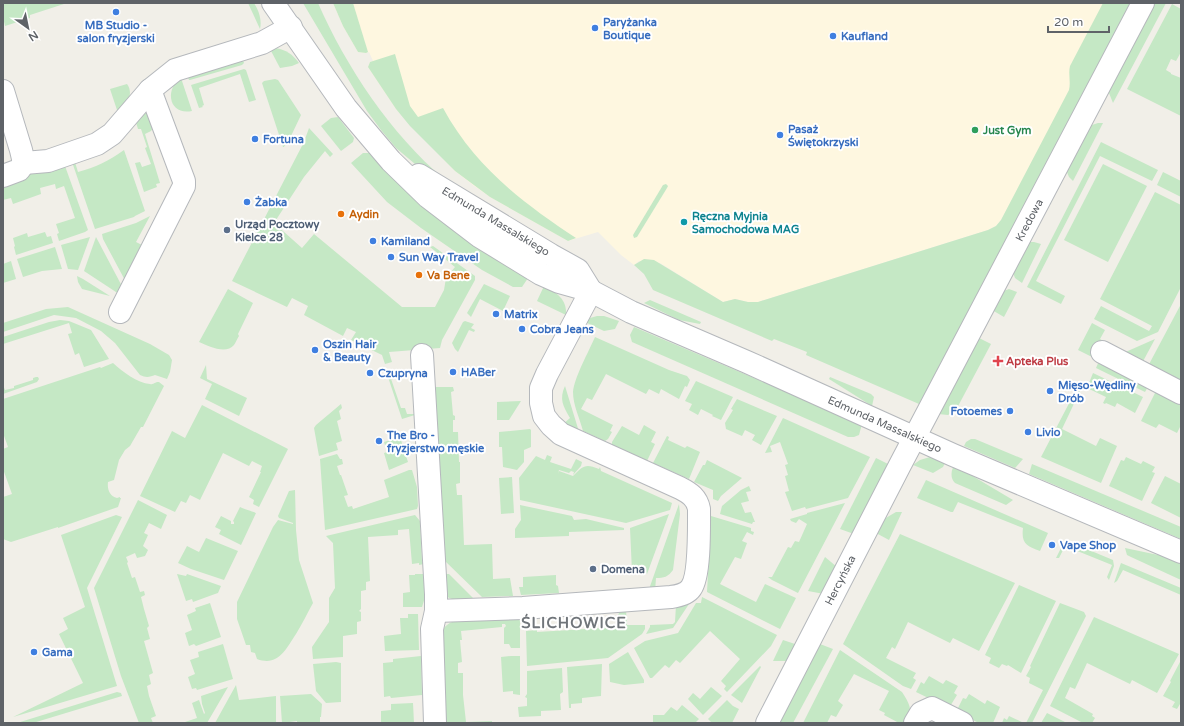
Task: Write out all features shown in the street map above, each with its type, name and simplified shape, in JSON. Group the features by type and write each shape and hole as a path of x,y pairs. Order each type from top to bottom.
{"street":[{"name":"Edmunda Massalskiego","path":"273,3 313,62 354,117 391,161 411,170 551,256 578,270 592,291 631,312 1181,552"},
{"name":"Edmunda Massalskiego","path":"285,3 290,27"},
{"name":"Kredowa","path":"915,437 1143,3"},
{"path":"24,163 48,161 97,144 112,134 150,90 175,70 262,43 290,27"},
{"path":"120,312 184,186 184,181 150,90"},
{"path":"3,91 24,163 19,170 3,176"},
{"path":"436,611 531,607 672,597 681,595 691,589 696,574 699,509 698,502 694,497 680,488 570,439 557,431 549,423 542,410 540,397 546,374 592,291"},
{"path":"1102,352 1181,393"},
{"path":"422,355 436,611 432,629 435,723"},
{"name":"Hercyńska","path":"766,723 915,437"},
{"path":"915,723 921,713 932,708 962,723"}],"shaded area":[{"path":"333,3 1118,3 1001,220 996,226 988,230 758,302 748,302 735,299 723,302 660,263 639,261 634,265 621,255 598,232 568,241 490,197 473,185 455,171 396,109 368,67 370,62 373,61 369,52 358,52 343,26"}],"green space":[{"path":"3,3 67,3 30,15 30,18 5,26 3,17"},
{"path":"248,3 254,3 257,9 260,16 260,29"},
{"path":"303,3 318,3 342,51 372,98 406,142 444,179 421,169 396,148 381,130 367,111"},
{"path":"333,3 353,3 368,52 358,52 343,26"},
{"path":"1103,3 1130,3 1003,247 919,404 806,355 807,352 774,339 772,341 653,290 644,274 634,265 644,259 654,260 723,302 735,299 748,302 758,302 988,230 996,226 1001,220 1069,90 1070,66"},
{"path":"1151,3 1166,3 1113,103 1108,88"},
{"path":"1172,4 1181,9 1181,52 1176,61 1171,59 1166,70 1181,78 1181,116 1127,89"},
{"path":"275,48 289,53 299,63 280,68 270,49"},
{"path":"395,54 410,106 418,117 443,108 470,148 501,182 537,211 576,238 568,241 490,197 455,171 410,126 396,109 368,67 370,62"},
{"path":"242,58 244,63 242,65 190,80 187,75"},
{"path":"244,69 246,70 256,100 249,102 240,74 199,88 204,105 202,106 203,107 199,108 191,85"},
{"path":"181,78 192,111 178,110 174,106 172,100 172,88"},
{"path":"275,79 278,80 301,115 284,147 262,83 264,81"},
{"path":"127,84 130,96 119,116 110,89"},
{"path":"147,112 153,128 145,134 160,183 156,184 157,187 144,192 135,163 140,162 142,167 151,164 145,148 147,147 141,129 138,129 135,119"},
{"path":"338,117 354,138 353,142 341,151 321,126 331,118"},
{"path":"1103,123 1073,181 1069,177 1066,170 1089,126"},
{"path":"309,128 333,154 330,157 325,151 304,177 274,223 302,248 314,234 402,307 435,307 444,290 446,278 455,267 430,247 433,246 475,276 475,280 442,340 440,348 389,352 392,362 385,364 382,355 351,340 356,332 347,328 343,336 304,315 308,306 292,298 287,307 232,281 304,142"},
{"path":"1101,142 1158,170 1152,181 1100,156 1036,281 1065,296 1061,304 1027,287"},
{"path":"124,150 145,211 134,217 95,229 71,159 74,159 78,172 102,163"},
{"path":"363,153 369,153 424,207 454,231 491,256 528,278 522,287 513,287 482,270 421,228 387,202 351,163"},
{"path":"1103,164 1147,186 1108,262 1064,240"},
{"path":"65,166 88,230 59,241 57,234 59,233 56,224 75,218 64,186 56,189 55,184 40,188 41,194 13,204 11,198 3,200 3,182 47,168"},
{"path":"1163,172 1181,181 1181,197 1157,185"},
{"path":"666,184 668,186 667,188 637,237 634,238 633,235 663,185"},
{"path":"1155,192 1181,205 1181,287 1158,332 1137,341 1094,319 1101,306 1149,331 1152,326 1100,299"},
{"path":"150,216 136,242 146,247 127,284 103,239 102,234 136,223"},
{"path":"45,232 47,237 51,236 53,243 16,255 13,238 27,233 28,237"},
{"path":"90,237 78,270 68,269 61,245"},
{"path":"96,237 124,290 119,294 84,271"},
{"path":"1030,242 1041,244 1022,283 1015,278 1012,270 1026,245"},
{"path":"55,247 62,269 42,271 23,277 17,259"},
{"path":"11,261 16,279 3,283 3,264"},
{"path":"77,276 110,296 82,289 78,282"},
{"path":"484,284 510,296 503,311 480,299 471,317 467,313"},
{"path":"544,286 560,297 565,305 566,315 537,301"},
{"path":"228,289 253,303 234,345 231,348 222,350 199,342"},
{"path":"1009,289 1017,292 1004,317 992,310 1001,292"},
{"path":"650,300 701,322 700,324 679,320 644,303"},
{"path":"1181,304 1181,386 1147,368"},
{"path":"68,307 150,344 169,355 172,360 167,379 155,375 144,377 140,375 115,343 101,331 76,318 54,315 3,332 3,323 46,309"},
{"path":"604,316 619,321 615,329 604,331 585,322 590,318"},
{"path":"60,320 69,321 91,330 109,359 84,367 79,353 75,355 68,334 72,333 69,323 3,344 3,337 49,322"},
{"path":"465,321 474,324 471,328 475,330 474,332 469,330 458,352 452,343 463,322"},
{"path":"1092,323 1105,330 1100,339 1105,342 1096,359 1078,350"},
{"path":"634,327 862,424 859,435 848,437 632,342 630,335"},
{"path":"595,337 669,370 687,376 690,380 687,387 685,386 679,399 661,389 659,394 649,389 646,394 606,374 592,400 587,398 581,409 613,425 610,431 612,432 605,441 583,431 575,407 573,392 579,372"},
{"path":"977,337 991,344 956,410 948,415 938,414"},
{"path":"1155,339 1141,365 1121,354"},
{"path":"1100,359 1149,385 1145,392 1096,368"},
{"path":"113,363 140,382 153,384 159,382 164,386 143,427 141,427 130,446 125,450 119,460 114,480 108,482 108,488 111,494 117,498 121,498 118,507 58,528 11,542 3,539 3,497 12,494 3,469 3,449 8,447 3,433 3,399"},
{"path":"206,365 207,379 247,398 239,416 205,399 212,384 200,378"},
{"path":"388,373 401,408 405,408 407,414 418,414 402,419"},
{"path":"1093,373 1143,397 1135,413 1117,403 1115,407 1103,403 1106,397 1087,388"},
{"path":"36,377 39,379 37,382 3,394 3,385 5,390 14,388 14,386 33,380 33,378"},
{"path":"830,377 871,394 874,397 872,406 829,379"},
{"path":"696,381 733,397 721,420 701,409 698,415 689,410 692,404 685,401"},
{"path":"565,386 580,435 561,426 570,418 565,410 562,399"},
{"path":"435,387 453,387 454,391 451,392 453,415 455,416 455,420 453,420 453,432 458,432 460,462 460,483 456,484 457,495 462,495 464,545 492,544 493,579 510,578 513,596 482,597 445,561"},
{"path":"1157,389 1181,401 1181,425 1177,433 1159,424 1156,428 1141,421"},
{"path":"1076,390 1080,391 1062,429 1096,446 1100,438 1117,446 1101,483 1041,457"},
{"path":"737,399 777,416 761,445 752,440 755,435 745,430 742,436 726,429 725,423 733,410 731,409"},
{"path":"521,401 509,420 497,420 497,402"},
{"path":"341,404 342,408 339,411 341,419 337,421 342,441 336,443 338,450 319,456 314,428"},
{"path":"202,405 288,449 259,507 253,504 254,500 249,497 261,472 262,466 252,461 249,466 223,453 200,500 190,495 186,503 181,501 175,512 140,496 172,431 185,438"},
{"path":"783,418 870,457 848,498 806,509 805,507 792,511 785,492 789,491 785,476 788,475 785,465 788,464 780,442 770,446 772,452 765,453"},
{"path":"644,425 656,432 651,442 655,444 647,461 612,445 612,442 622,426 639,435"},
{"path":"530,429 531,447 524,450 524,462 517,470 503,467 502,447 499,447 499,432"},
{"path":"667,436 669,437 668,440 685,448 687,446 700,452 689,479 653,463"},
{"path":"400,437 408,462 389,470 384,453 387,452 384,442"},
{"path":"971,439 975,439 1023,459 1015,468 964,446 966,442"},
{"path":"337,454 340,459 342,459 343,464 337,466 348,495 344,496 348,507 352,506 353,509 389,497 384,480 412,470 417,487 417,509 325,530 320,459"},
{"path":"547,455 552,457 550,462 571,469 576,459 582,462 581,466 573,475 574,472 571,471 569,473 559,470 558,474 559,471 573,476 584,466 599,469 600,467 601,471 672,503 670,510 626,523 520,500 519,478 536,456 545,460"},
{"path":"930,457 946,461 943,467 933,473 913,465 920,460"},
{"path":"1126,457 1141,464 1143,461 1155,467 1152,472 1155,473 1142,501 1109,486 1121,460 1124,461"},
{"path":"876,458 890,465 854,534 840,529"},
{"path":"707,460 742,478 721,496 718,501 713,499 713,490 694,482"},
{"path":"1032,464 1181,527 1181,539 1029,474"},
{"path":"954,465 1013,500 1006,505 955,483 952,479 952,470"},
{"path":"1165,476 1181,484 1181,518 1151,503"},
{"path":"512,477 514,513 501,514 499,478"},
{"path":"926,480 1048,533 1040,551 1026,544 1023,538 1023,528 958,502 953,512 951,512 917,498"},
{"path":"749,486 751,491 746,492 749,501 741,503 745,513 751,512 755,522 752,524 720,514 722,506 741,490"},
{"path":"295,490 296,530 299,560 313,603 285,651 276,659 264,661 257,659 255,653 251,652 250,645 246,645 237,619 237,602 273,527 278,520 293,524 279,518 278,516 289,491"},
{"path":"138,500 167,515 161,529 149,523 144,533 148,535 143,546 148,550 145,556 137,558 135,553 126,557 132,578 135,577 140,592 144,591 145,595 141,597 149,626 147,628 150,639 144,641 153,673 149,675 151,684 147,686 156,716 151,718 153,723 139,723 121,676 94,588"},
{"path":"845,503 798,593 768,577 772,577 788,547 791,548 795,541 799,542 807,524 799,519 796,523 790,519"},
{"path":"679,504 680,514 673,570 666,577 656,578 655,592 648,592"},
{"path":"520,505 572,516 574,520 586,519 624,528 624,530 569,532 569,536 515,538 515,529 521,520"},
{"path":"240,507 256,513 241,545 219,534 221,530 215,527 221,516 231,521 231,524 234,524 233,521"},
{"path":"896,512 902,512 889,540 876,533 884,519"},
{"path":"669,514 647,574 644,568 632,572 630,528"},
{"path":"116,515 122,517 87,588 117,686 13,717 83,683 59,634 68,629 63,618 85,607 61,535"},
{"path":"415,515 420,521 422,561 424,564 412,564 409,529 398,530 398,535 368,537 370,581 366,582 366,590 361,591 361,609 359,611 361,612 361,621 357,622 357,634 343,636 343,657 313,659 312,647 329,622 329,598 335,588 333,543 326,536"},
{"path":"711,516 751,528 751,531 754,532 753,535 747,532 742,541 747,543 741,559 735,557 720,584 756,602 765,584 796,598 780,629 707,592"},
{"path":"900,534 1015,583 979,651 953,638 950,643 908,622 895,649 892,647 886,658 916,673 913,678 916,680 911,689 903,686 843,644"},
{"path":"206,538 238,551 224,580 178,563 187,546 199,552"},
{"path":"1065,540 1113,560 1114,566 1109,580 1107,577 1112,565 1065,546 1059,558 1056,558"},
{"path":"1125,548 1163,556 1181,563 1181,580 1127,555"},
{"path":"825,557 837,567 824,594 808,591"},
{"path":"1121,563 1181,588 1181,595 1123,570 1117,581 1114,583"},
{"path":"177,574 186,576 187,574 221,586 218,593 193,602 192,599 186,601"},
{"path":"427,574 427,591 422,607 403,607 403,593 410,592 409,575"},
{"path":"445,574 449,574 476,601 457,600 446,596"},
{"path":"556,575 556,585 558,586 559,593 521,595 519,587 523,587 523,577"},
{"path":"1019,585 1056,601 1021,673 1008,665 1002,664 999,668 989,663 991,658 985,655"},
{"path":"702,597 777,635 771,646 727,692 724,689 726,686 721,681 740,659 710,631 680,663 676,660 669,668 665,665 652,678 650,678 634,648 645,641 678,633 696,603 701,603"},
{"path":"210,603 221,637 196,646 194,644 189,646 185,633 192,630 187,615 196,611 195,608"},
{"path":"1060,603 1084,612 1086,616 1032,723 1026,723 1043,690 1029,683 1030,678 1026,676"},
{"path":"689,604 673,628 646,634 650,625 673,624 675,622 676,605"},
{"path":"626,610 627,625 645,625 645,629 642,634 608,658 527,666 526,631 537,630 537,632 618,627 618,615 620,611"},
{"path":"408,614 418,614 419,650 385,651 384,636 401,634 400,618 408,618"},
{"path":"520,617 520,648 511,648 509,644 504,644 505,624 502,624 502,627 461,631 462,640 460,640 462,662 458,663 458,673 463,673 463,695 466,722 492,721 492,723 445,723 442,632 444,628 455,621"},
{"path":"1094,617 1179,654 1157,693 1132,680 1130,684 1087,663 1075,689 1070,687 1065,698 1093,714 1092,716 1095,718 1092,723 1083,723 1050,706"},
{"path":"783,640 798,645 790,661 773,661"},
{"path":"223,644 233,679 197,690 196,688 192,689 188,677 195,674 190,660 199,657 198,652"},
{"path":"820,644 833,649 793,723 777,723"},
{"path":"840,650 902,692 910,707 909,723 899,723 884,715 885,713 879,710 889,691 854,674 838,701 843,705 836,717 831,715 827,723 803,723"},
{"path":"628,652 644,680 644,683 624,685 610,682 609,664"},
{"path":"421,656 422,695 391,698 390,696 384,697 383,663 393,662 393,659"},
{"path":"520,656 520,695 513,694 513,691 503,692 501,657"},
{"path":"1181,660 1181,705 1180,704 1177,709 1172,707 1175,702 1163,696"},
{"path":"341,663 341,702 326,703 316,691 313,664"},
{"path":"602,664 601,696 582,698 582,703 571,704 571,708 569,708 567,667"},
{"path":"760,666 761,667 742,703 731,695"},
{"path":"562,668 563,692 560,694 561,710 541,711 541,716 519,717 518,707 527,706 527,698 525,697 527,694 527,671"},
{"path":"929,676 943,684 946,680 958,686 954,693 957,695 949,708 916,692 921,682 924,684"},
{"path":"236,685 239,700 276,696 276,723 215,723"},
{"path":"228,687 207,723 182,723 197,718 192,703 199,700 204,714 201,696"},
{"path":"711,687 722,696 703,715 688,699 693,693 700,699"},
{"path":"117,692 121,693 122,696 33,723 17,723"},
{"path":"311,694 322,704 320,722 297,723 297,721 282,723 280,696"},
{"path":"969,694 985,704 987,700 1000,707 993,723 979,723 956,712 963,698 966,699"},
{"path":"727,700 739,709 732,723 712,723 708,719"},
{"path":"413,703 414,723 381,723 381,711 391,710 391,704"},
{"path":"682,705 699,719 695,723 648,723 653,722 653,715 664,715 671,707 677,711"},
{"path":"1047,713 1067,723 1041,723"},
{"path":"1009,716 1024,723 1002,723 1004,718 1007,720"}],"place":[{"name":"MB Studio - salon fryzjerski","path":"116,12"},
{"name":"Paryżanka Boutique","path":"595,28"},
{"name":"Kaufland","path":"833,36"},
{"name":"Just Gym","path":"975,130"},
{"name":"Pasaż Świętokrzyski","path":"780,135"},
{"name":"Fortuna","path":"255,139"},
{"name":"Żabka","path":"247,202"},
{"name":"Aydin","path":"341,214"},
{"name":"Ręczna Myjnia Samochodowa MAG","path":"684,222"},
{"name":"Urząd Pocztowy Kielce 28","path":"227,230"},
{"name":"Kamiland","path":"373,241"},
{"name":"Sun Way Travel","path":"391,257"},
{"name":"Va Bene","path":"419,275"},
{"name":"Matrix","path":"496,314"},
{"name":"Cobra Jeans","path":"522,329"},
{"name":"Oszin Hair & Beauty","path":"315,350"},
{"name":"Apteka Plus","path":"998,361"},
{"name":"HABer","path":"453,372"},
{"name":"Czupryna","path":"370,373"},
{"name":"Mięso-Wędliny Drób","path":"1050,391"},
{"name":"Fotoemes","path":"1010,411"},
{"name":"Livio","path":"1028,432"},
{"name":"The Bro - fryzjerstwo męskie","path":"379,441"},
{"name":"Vape Shop","path":"1052,545"},
{"name":"Domena","path":"593,569"},
{"name":"Gama","path":"34,652"}],"district":[{"name":"ŚLICHOWICE","path":"574,623"}]}
